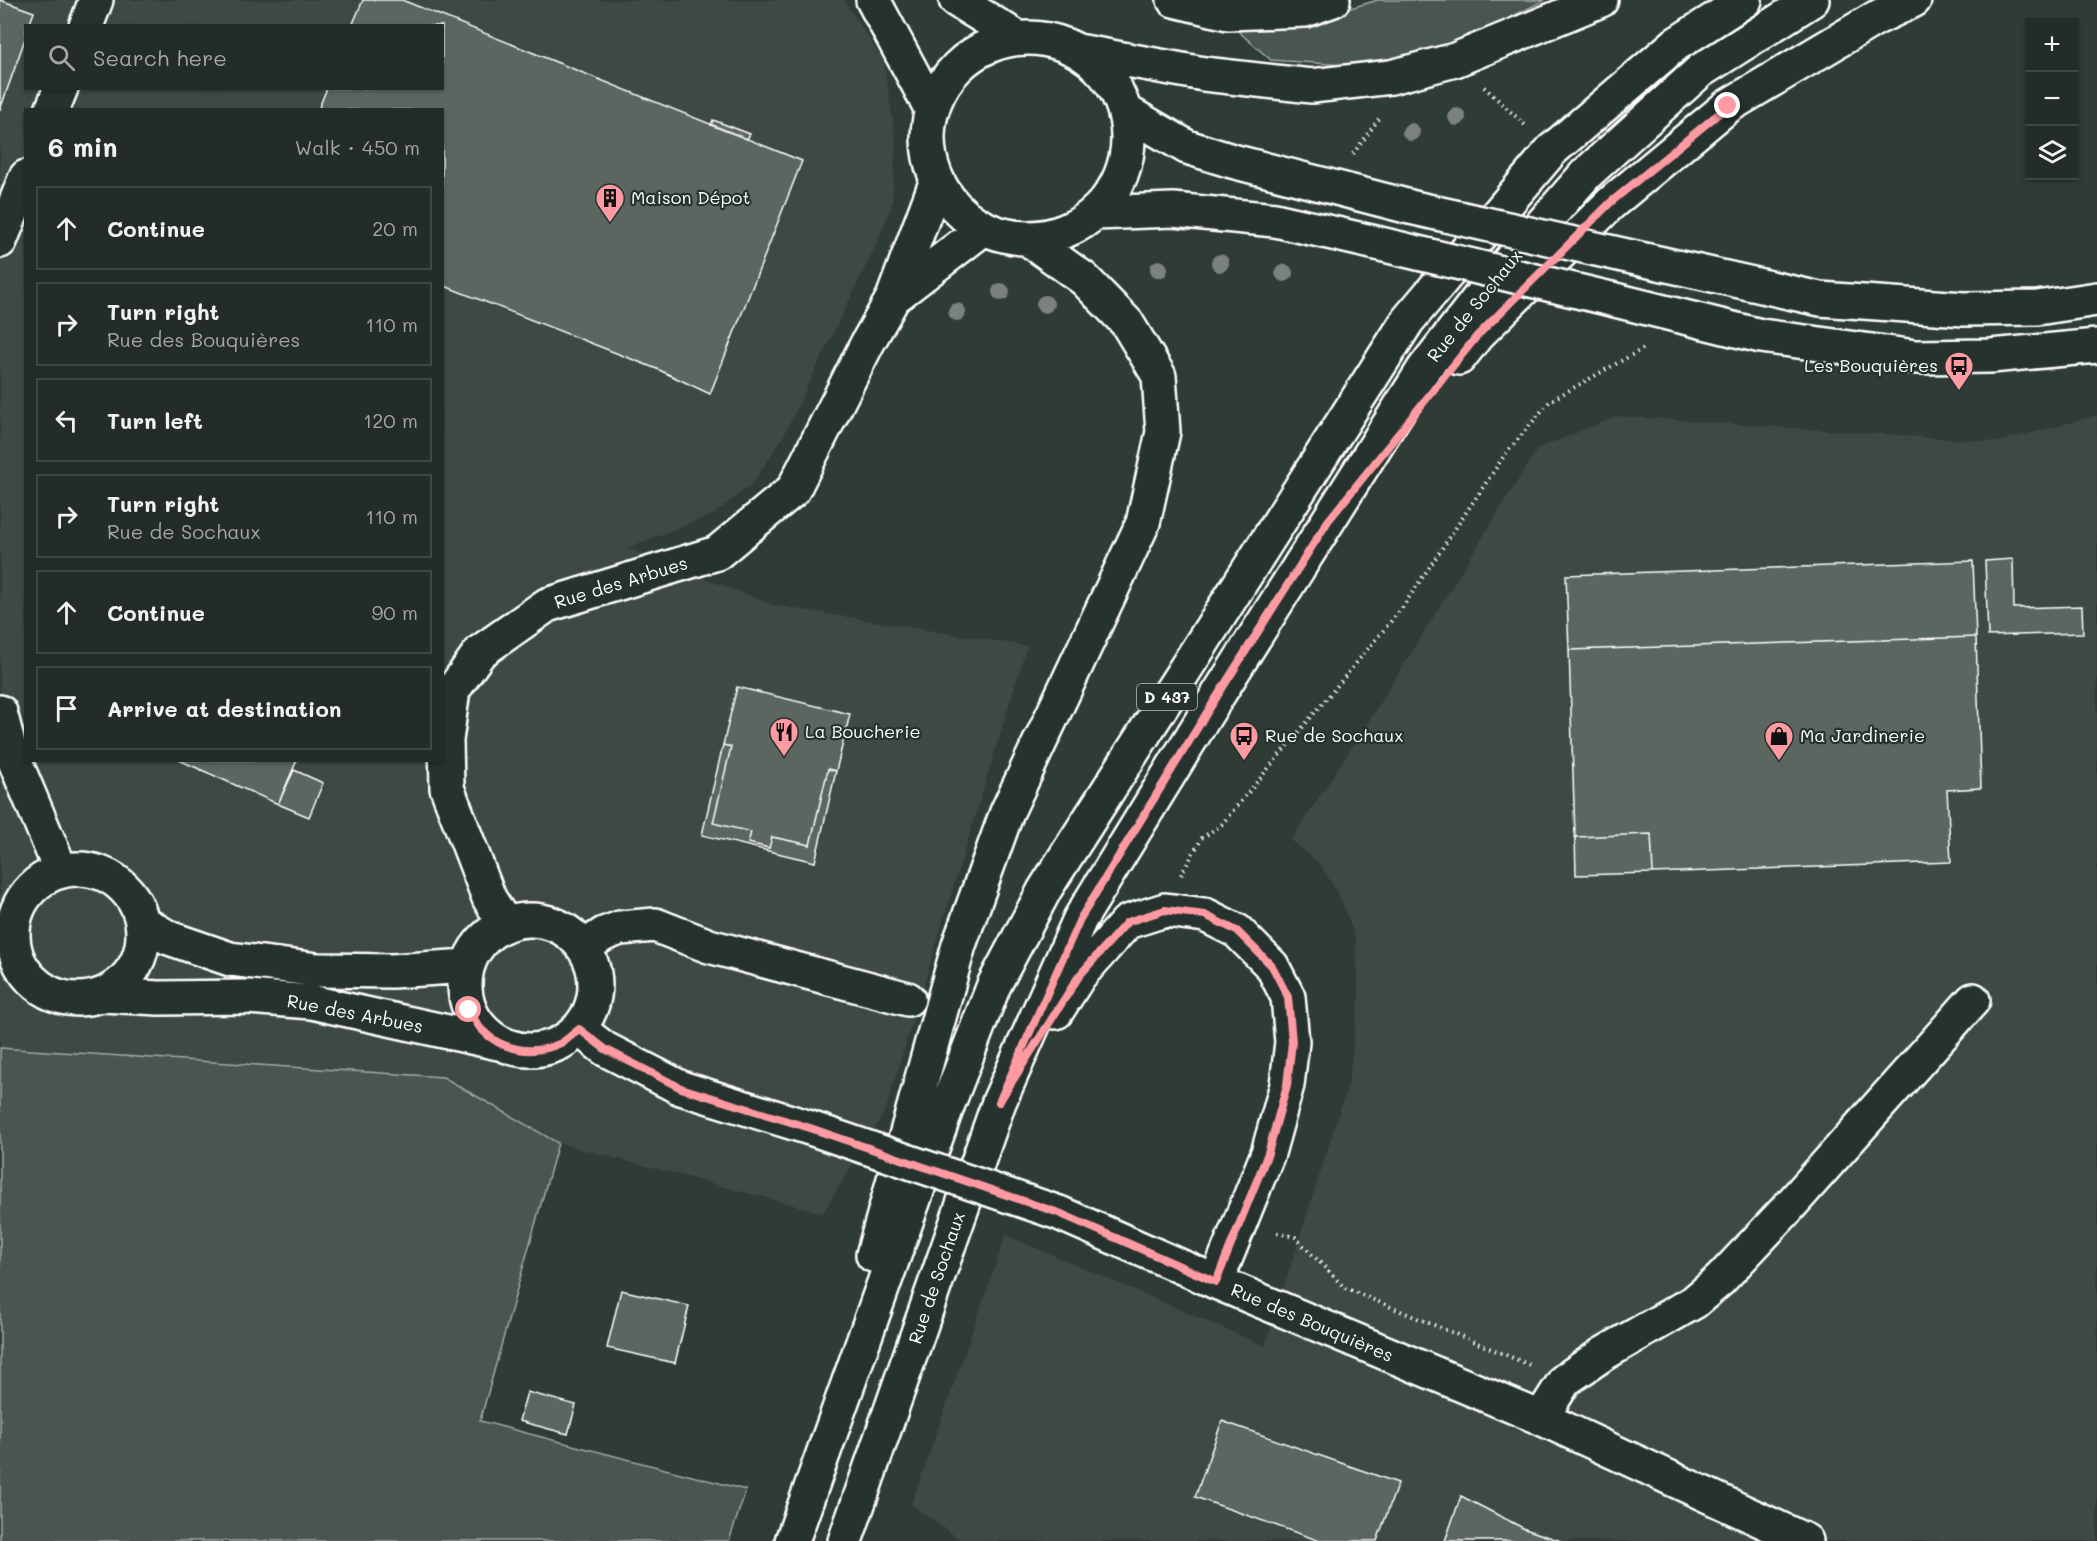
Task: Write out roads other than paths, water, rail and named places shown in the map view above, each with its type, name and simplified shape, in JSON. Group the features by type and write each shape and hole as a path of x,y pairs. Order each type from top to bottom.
{"main road":[{"path":"87,24 96,0"},
{"path":"873,0 932,110"},
{"path":"956,0 1018,38"},
{"path":"1174,0 1228,13 1305,10 1333,0"},
{"path":"1078,51 1099,66 1115,87 1125,111 1128,138 1124,166 1113,192 1095,213 1075,227 1051,235 1026,238 1005,235 984,228 957,208 937,180 930,157 928,134 932,110 944,83 964,60 989,45 1018,38 1049,40 1078,51 1204,74 1312,86 1391,77 1455,60 1601,0"},
{"name":"D 437","path":"794,1535 948,1104 994,984 1045,889 1408,320 1552,150 1676,44 1745,0"},
{"name":"Rue de Sochaux","path":"845,1541 999,1102 1080,919 1206,714 1424,369 1493,280 1586,174 1700,71 1812,0"},
{"path":"1328,521 1477,336 1611,202 1728,106 1876,18 1914,0"},
{"path":"1876,18 1930,0"},
{"path":"53,108 60,90"},
{"path":"1125,111 1187,147 1232,161 1410,207 1820,299 1964,309 2037,308 2097,299"},
{"name":"Rue des Arbues","path":"505,924 489,898 447,788 446,740 453,690 480,652 547,605 717,553 793,490 868,342 893,298 937,180"},
{"path":"0,241 24,182"},
{"path":"1095,213 1173,210 1275,220 1761,336 1916,357 1991,356 2097,346"},
{"name":"Rue des Arbues","path":"893,298 984,228"},
{"path":"794,1535 959,945 1007,812 1143,523 1162,432 1159,376 1126,323 1084,279 1026,238"},
{"path":"1964,309 2097,278"},
{"path":"0,712 9,747 61,871"},
{"path":"82,869 103,874 121,885 135,902 142,922 142,944 135,966 121,984 102,995 81,1000 60,997 40,988 8,958 15,919 21,903 31,889 45,878 61,871 82,869"},
{"path":"999,1102 1079,976 1127,922 1165,910 1205,915 1237,931 1272,966 1288,997 1292,1042 1287,1085 1268,1153 1216,1282"},
{"path":"527,919 549,922 569,932 584,947 593,967 596,989 591,1011 579,1029 562,1043 541,1050 519,1050 498,1043 481,1029 469,1010 464,988 467,966 475,948 488,934 505,924 527,919"},
{"name":"Rue des Arbues","path":"142,922 169,938 230,959 318,970 392,971 467,966"},
{"path":"584,947 604,934 620,928 655,925 709,946 908,999"},
{"name":"Rue des Arbues","path":"102,995 159,998 248,997 310,1002 498,1043"},
{"path":"1541,1418 1566,1380 1603,1354 1695,1302 1720,1280 1786,1210 1973,1000"},
{"name":"Rue des Bouquières","path":"579,1029 605,1049 681,1088 810,1128 1059,1213 1216,1282 1541,1418 1806,1541"}],"place":[{"name":"Maison Dépot","path":"610,224"},
{"name":"Les Bouquières","path":"1959,392"},
{"name":"La Boucherie","path":"784,758"},
{"name":"Rue de Sochaux","path":"1244,762"},
{"name":"Ma Jardinerie","path":"1779,762"}]}
